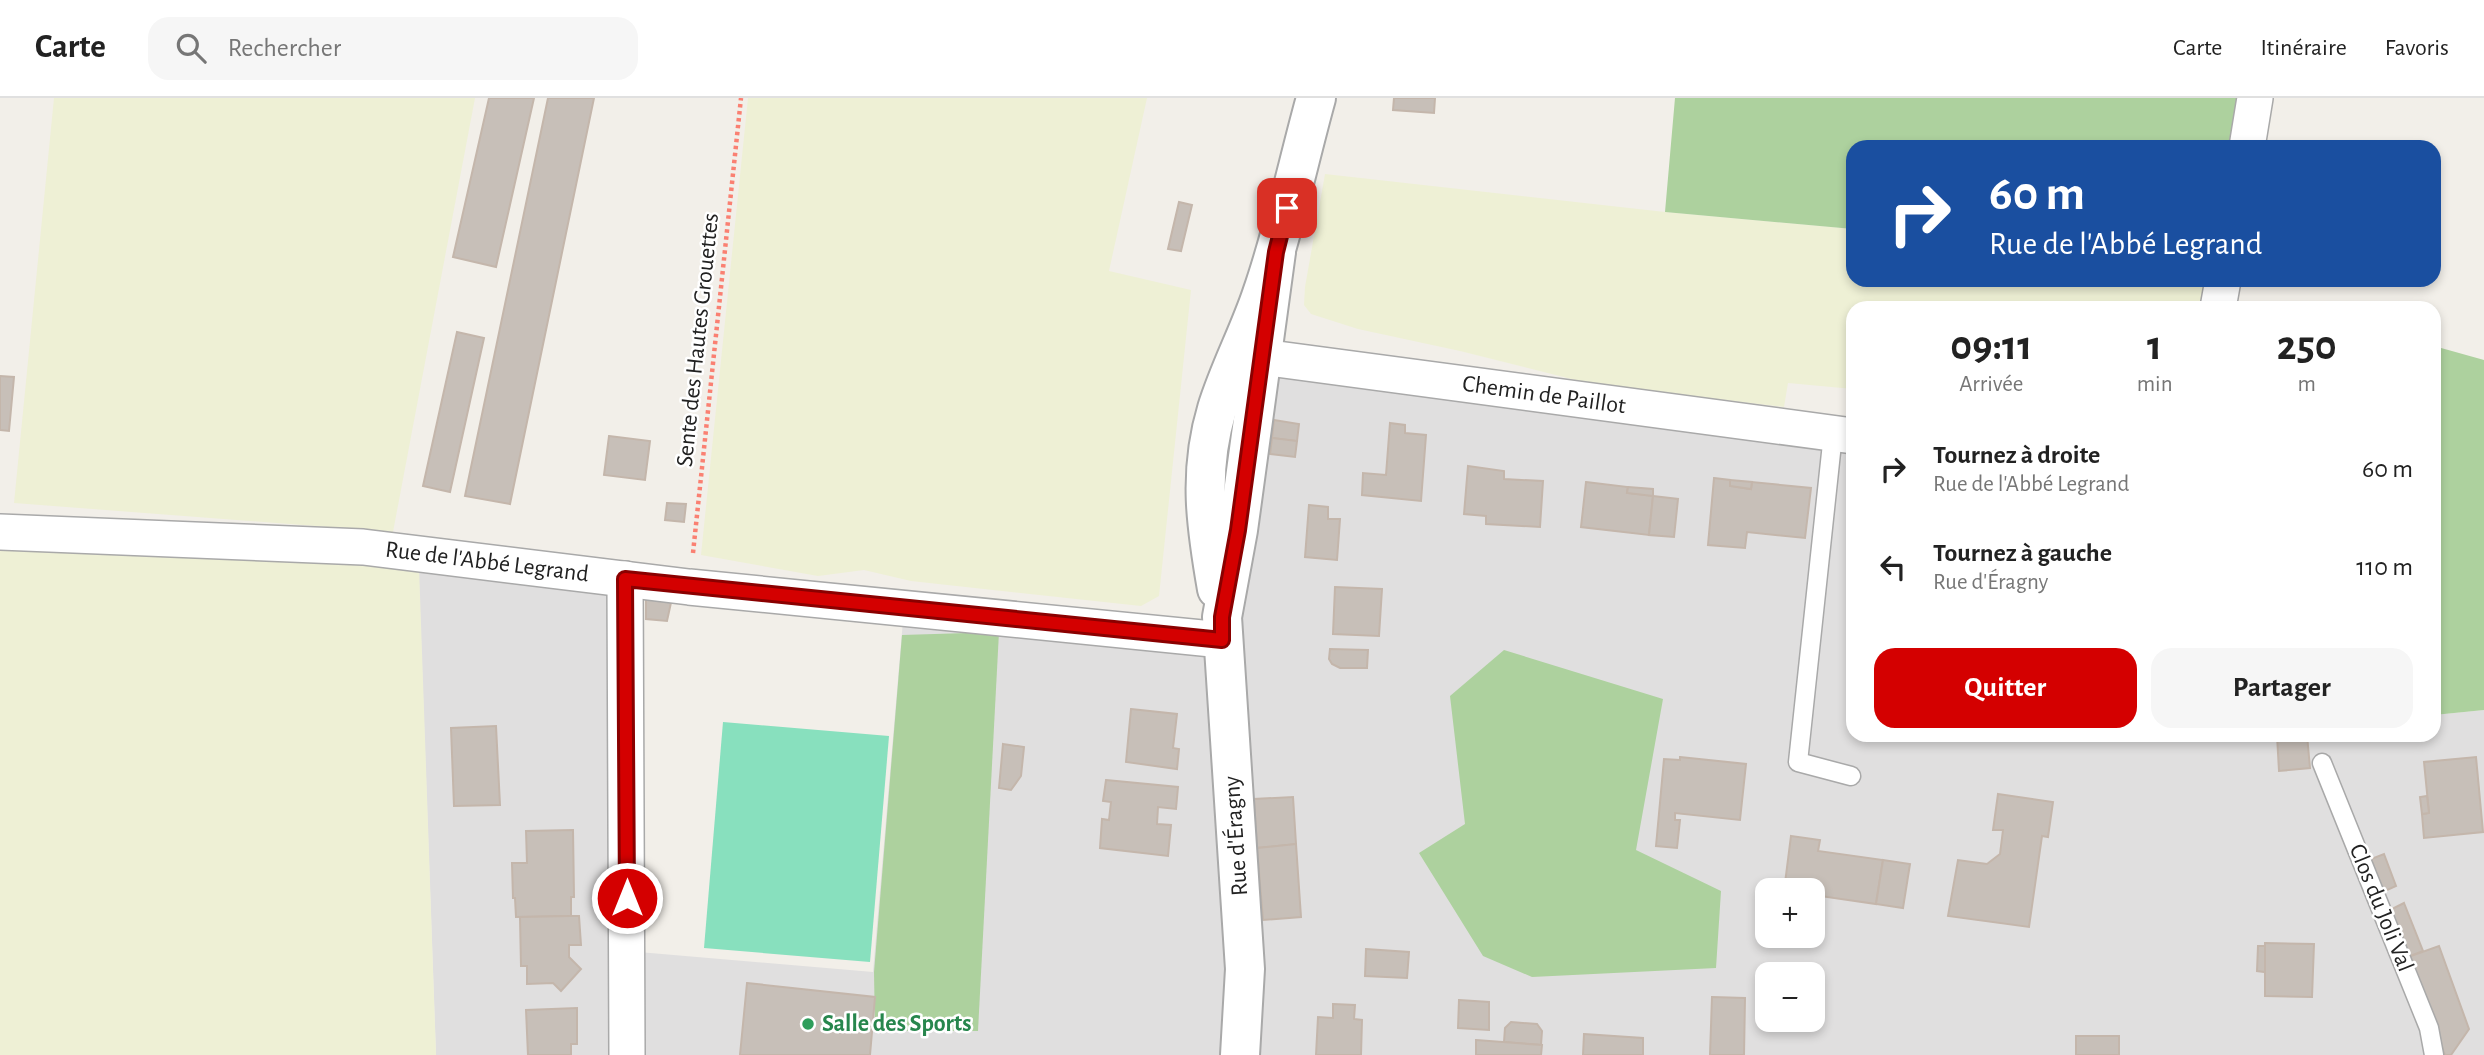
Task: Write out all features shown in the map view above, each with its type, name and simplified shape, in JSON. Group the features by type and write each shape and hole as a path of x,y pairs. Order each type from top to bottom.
{"street":[{"name":"Rue d'Éragny","path":"1240,1055 1245,969 1222,629 1238,530 1249,360 1316,98"},
{"path":"2247,140 2255,98"},
{"name":"Chemin de Paillot","path":"1249,360 1843,435"},
{"name":"Rue de l'Abbé Legrand","path":"0,532 363,547 689,587 1222,629"},
{"path":"625,579 627,1055"}],"lane":[{"path":"1843,435 1798,762 1851,776"},
{"name":"Clos du Joli Val","path":"2322,763 2429,1028 2434,1055"}],"path":[{"name":"Sente des Hautes Grouettes","path":"689,587 741,98"}],"shaded area":[{"path":"1263,357 1846,435 1846,742 2441,742 2441,714 2484,710 2484,1055 436,1055 418,554 625,579 627,951 873,972 904,609 1206,640"}],"green space":[{"path":"54,98 475,98 393,532 14,503"},
{"path":"748,98 1147,98 1109,271 1191,290 1159,596 1141,606 911,581 864,570 818,576 701,555"},
{"path":"1675,98 2244,98 2236,140 1846,140 1846,228 1665,212"},
{"path":"1325,174 1665,212 1846,228 1846,287 2211,287 2208,301 1846,301 1846,388 1788,383 1784,407 1595,385 1358,329 1311,314 1304,305"},
{"path":"2441,348 2484,360 2484,710 2441,714"},
{"path":"0,542 419,567 436,1055 0,1055"},
{"path":"999,632 978,1031 875,1031 874,972 902,635"},
{"path":"1504,650 1663,699 1636,850 1721,891 1716,968 1532,977 1483,956 1419,853 1465,824 1450,696"},
{"path":"723,722 889,736 870,962 704,948"}],"building":[{"path":"489,98 534,98 496,267 453,257"},
{"path":"548,98 594,98 510,504 465,496"},
{"path":"1394,98 1435,98 1434,113 1393,110"},
{"path":"1179,202 1192,205 1181,251 1168,249"},
{"path":"457,332 484,338 450,492 423,486"},
{"path":"0,376 14,377 9,431 0,430"},
{"path":"1274,420 1299,424 1297,441 1272,438"},
{"path":"1390,423 1405,425 1405,433 1426,435 1421,501 1362,495 1363,473 1386,475"},
{"path":"609,436 650,441 645,480 604,475"},
{"path":"1272,438 1297,441 1295,457 1270,454"},
{"path":"1468,466 1504,471 1504,479 1543,481 1540,527 1486,524 1486,516 1464,514"},
{"path":"1714,478 1730,480 1730,486 1751,489 1752,482 1811,488 1805,538 1747,532 1745,548 1708,545"},
{"path":"1730,480 1752,482 1751,489 1730,486"},
{"path":"1586,482 1628,487 1627,493 1653,496 1649,535 1581,527"},
{"path":"1628,487 1653,489 1653,496 1627,493"},
{"path":"1653,496 1678,499 1674,537 1649,535"},
{"path":"667,503 686,504 684,522 665,520"},
{"path":"1309,505 1328,507 1328,519 1340,519 1337,560 1305,557"},
{"path":"1335,587 1382,589 1379,636 1333,634"},
{"path":"646,595 672,598 667,621 646,619"},
{"path":"1330,649 1368,650 1367,668 1340,668 1332,664 1329,659"},
{"path":"1131,709 1177,714 1173,748 1179,749 1177,769 1126,762"},
{"path":"496,726 500,805 454,806 451,728"},
{"path":"2277,742 2308,742 2310,768 2279,771"},
{"path":"1003,744 1024,747 1021,776 1011,790 999,788"},
{"path":"1680,757 1746,764 1740,820 1675,813 1675,820 1680,820 1677,848 1656,846 1664,759 1680,760"},
{"path":"2476,757 2483,832 2424,838 2422,814 2429,813 2424,762"},
{"path":"1106,780 1178,787 1176,809 1158,807 1157,824 1171,825 1168,856 1100,848 1102,819 1109,820 1111,802 1103,801"},
{"path":"1998,794 2053,802 2048,837 2042,836 2029,927 1948,916 1958,860 1987,864 2000,854 2003,830 1993,830"},
{"path":"2427,796 2429,813 2422,814 2420,797"},
{"path":"1293,797 1296,844 1257,848 1254,799"},
{"path":"573,830 574,897 571,897 571,916 516,917 512,863 527,863 526,831"},
{"path":"1791,836 1820,840 1818,851 1883,860 1876,904 1825,897 1825,878 1786,878"},
{"path":"1296,844 1301,917 1263,920 1257,848"},
{"path":"2384,854 2396,886 2383,892 2371,859"},
{"path":"1883,860 1910,864 1903,908 1876,904"},
{"path":"2404,903 2423,951 2408,957 2390,910"},
{"path":"579,916 581,945 569,945 569,957 581,969 561,991 553,983 527,984 527,966 521,966 520,917"},
{"path":"2265,943 2314,944 2312,997 2265,996"},
{"path":"2258,946 2265,946 2265,972 2257,971"},
{"path":"2439,946 2469,1029 2451,1055 2445,1055 2408,957"},
{"path":"1366,949 1409,952 1407,978 1365,976"},
{"name":"Salle des Sports","path":"747,983 875,997 870,1055 740,1055"},
{"path":"1712,997 1745,998 1744,1055 1710,1055"},
{"path":"1459,1000 1489,1002 1489,1030 1458,1028"},
{"path":"1333,1004 1355,1005 1354,1019 1362,1020 1361,1055 1316,1055 1318,1017 1333,1018"},
{"path":"577,1008 577,1044 571,1044 571,1055 528,1055 526,1010"},
{"path":"1511,1022 1537,1024 1542,1031 1541,1045 1504,1042 1505,1028"},
{"path":"1584,1034 1643,1038 1643,1055 1583,1055"},
{"path":"2076,1036 2119,1036 2119,1055 2076,1055"},
{"path":"1476,1040 1542,1045 1541,1055 1476,1055"}],"place":[{"name":"Salle des Sports","path":"808,1024"}],"route":[{"path":"627,898 625,579 1222,640 1222,617 1238,530 1276,252 1287,208"}]}
